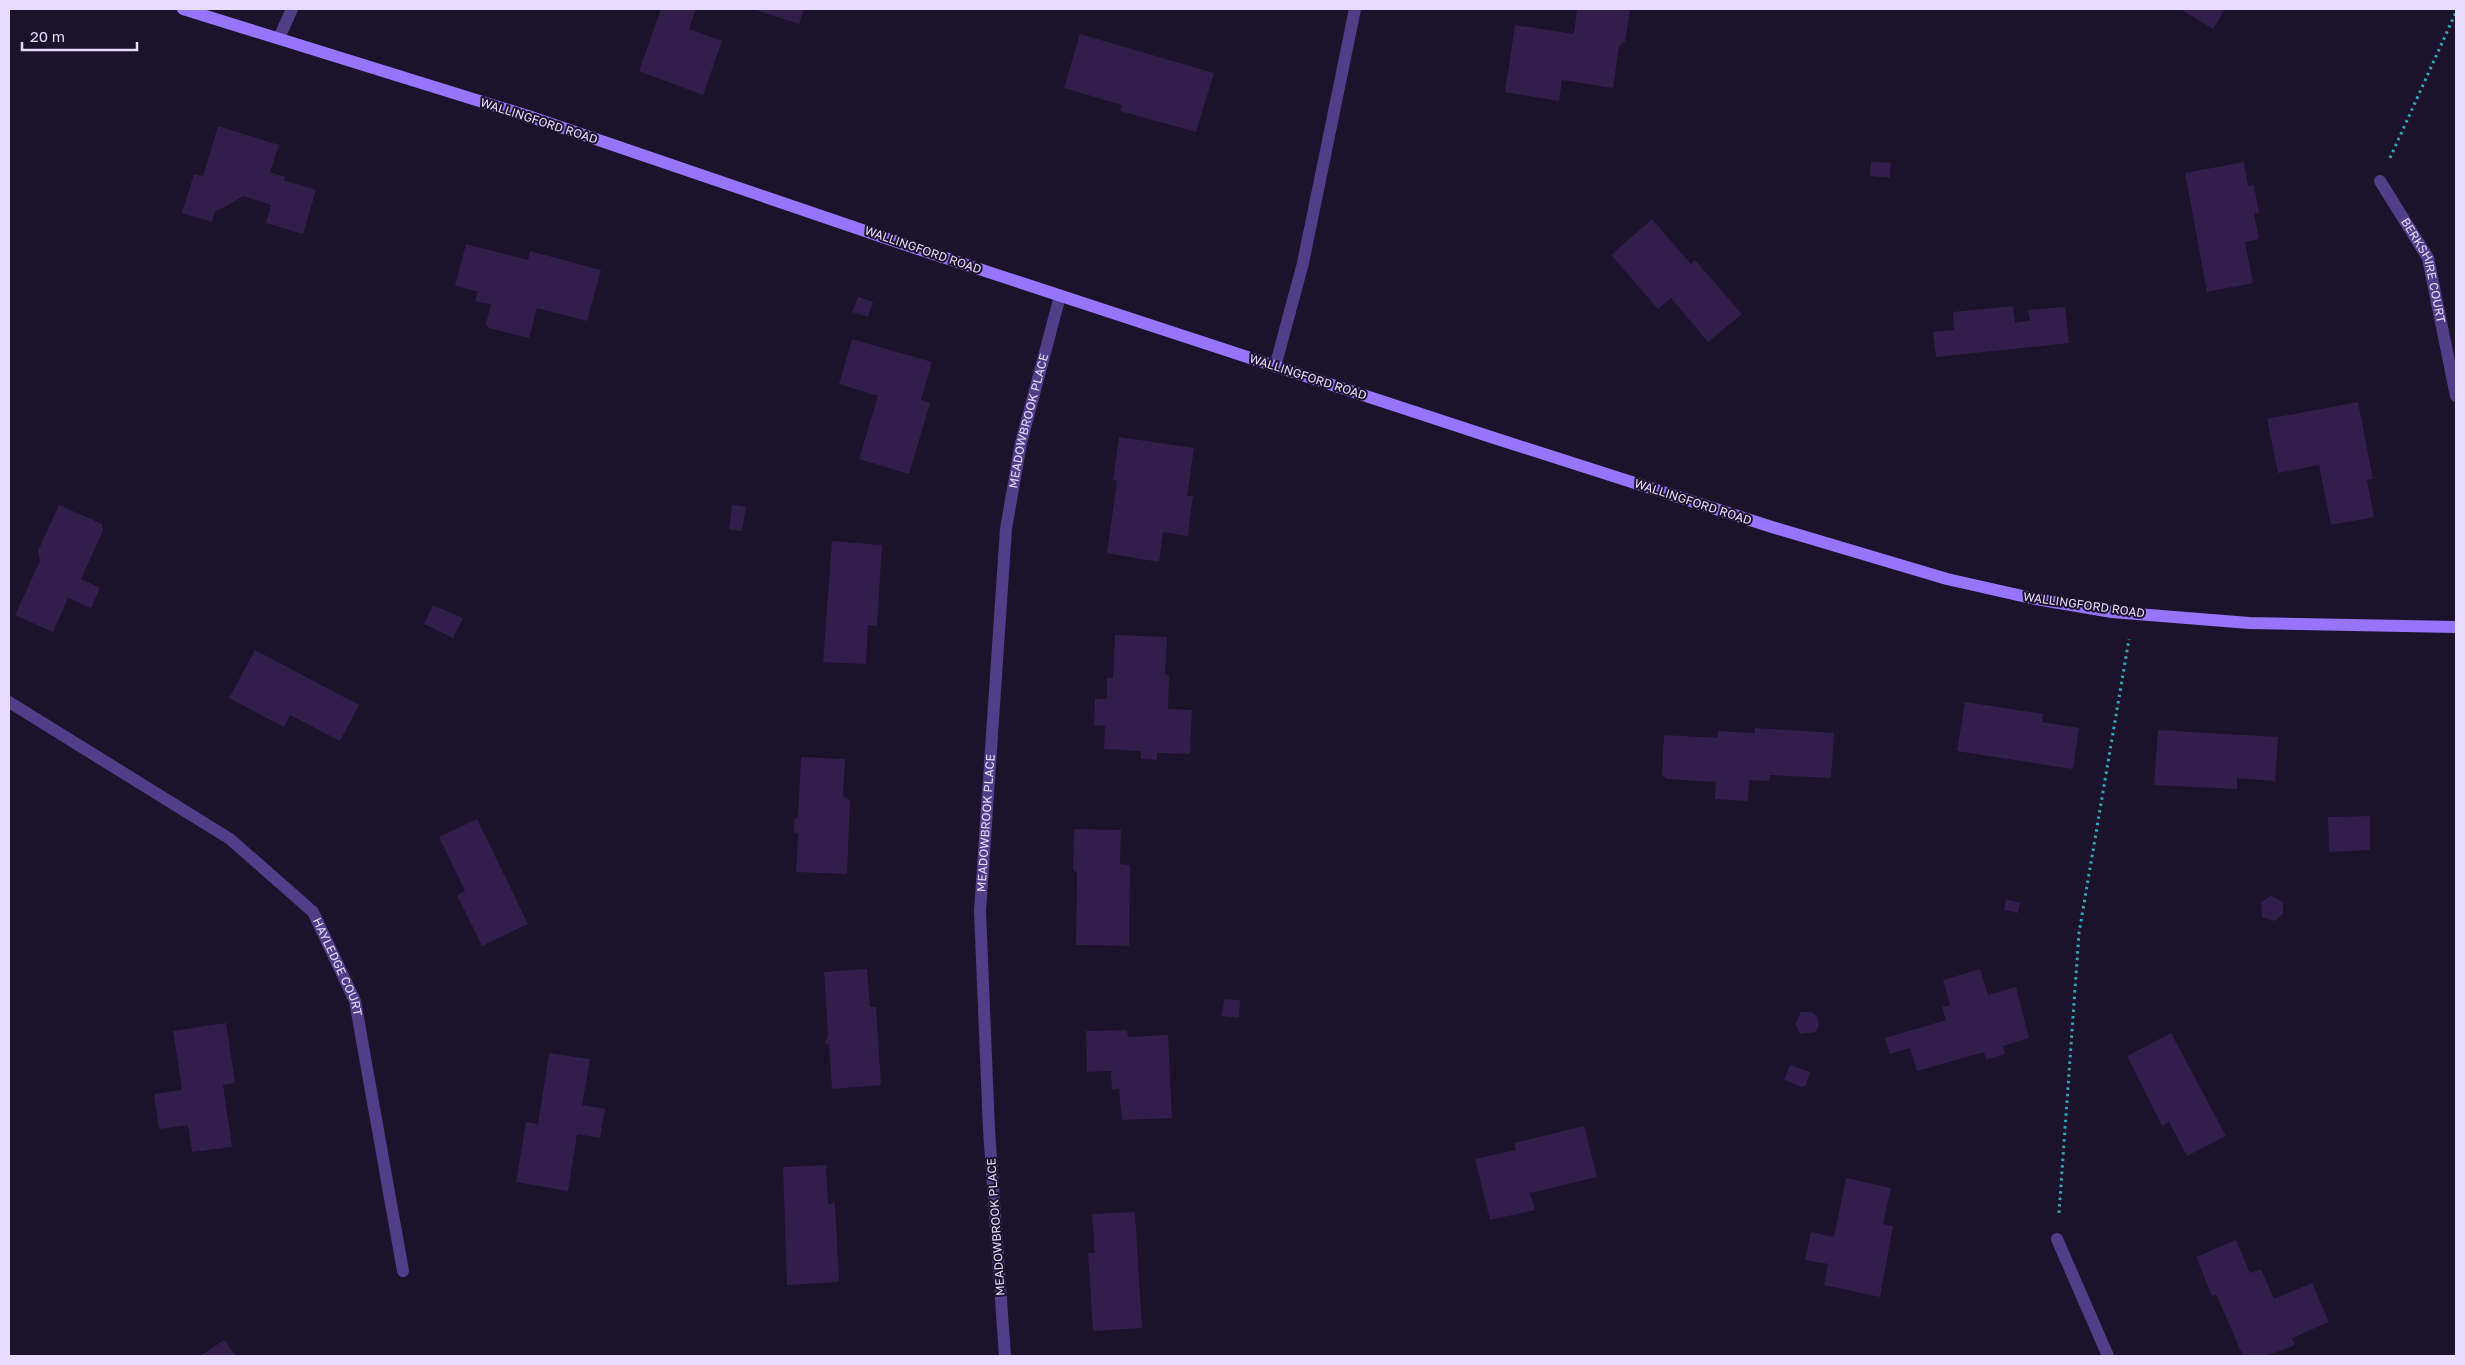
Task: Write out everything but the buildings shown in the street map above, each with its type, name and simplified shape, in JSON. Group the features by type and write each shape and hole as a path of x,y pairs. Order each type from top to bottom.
{"street":[{"name":"WALLINGFORD ROAD","path":"183,9 537,120 1275,367 1877,560 2036,600 2134,614 2249,623 2456,627"},
{"path":"280,38 292,9"},
{"path":"1275,367 1303,263 1355,9"},
{"name":"BERKSHIRE COURT","path":"2380,181 2428,258 2456,396"},
{"name":"MEADOWBROOK PLACE","path":"1005,1356 989,1130 980,911 1006,529 1021,443 1060,296"},
{"name":"HAYLEDGE COURT","path":"9,702 230,838 313,912 355,1001 403,1271"},
{"path":"2057,1239 2108,1356"}],"path":[{"path":"2380,181 2456,12"},
{"path":"2057,1239 2080,932 2134,614"}]}
